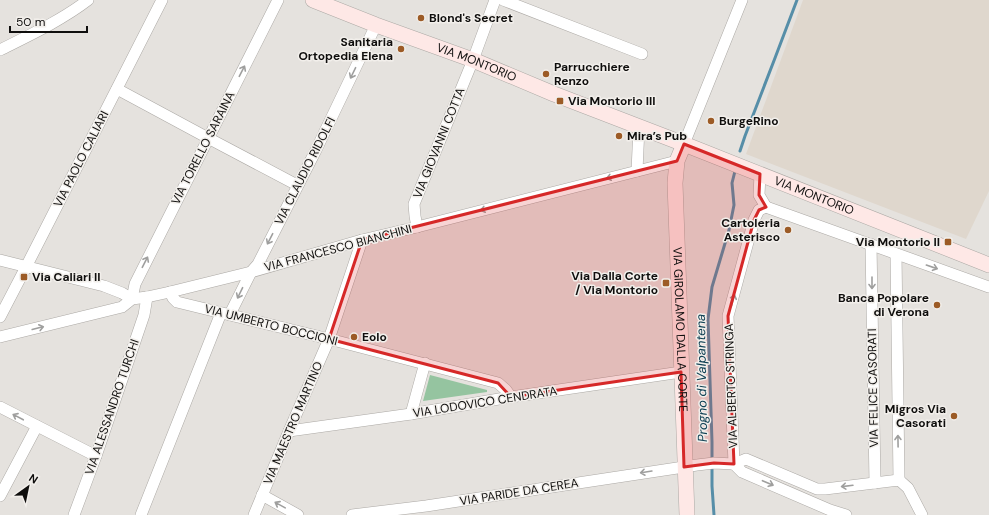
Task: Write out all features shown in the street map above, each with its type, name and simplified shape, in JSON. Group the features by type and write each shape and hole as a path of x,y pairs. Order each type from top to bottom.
{"street":[{"path":"0,50 77,9 88,0"},
{"name":"VIA PAOLO CALIARI","path":"0,317 162,0"},
{"name":"VIA TORELLO SARAINA","path":"132,299 135,284 278,0"},
{"name":"VIA MONTORIO","path":"313,0 376,25 473,60 554,94 989,265"},
{"name":"VIA GIOVANNI COTTA","path":"417,227 414,204 473,60 495,0"},
{"path":"503,0 642,54"},
{"path":"684,144 742,0"},
{"name":"VIA CLAUDIO RIDOLFI","path":"141,515 226,314 251,272 258,264 316,150 376,25"},
{"path":"117,89 297,185"},
{"path":"637,171 639,127"},
{"name":"VIA GIROLAMO DALLA CORTE","path":"684,144 677,161 675,183 684,467 687,515"},
{"name":"VIA FRANCESCO BIANCHINI","path":"0,337 122,307 132,299 170,292 251,272 362,240 677,161"},
{"path":"760,174 759,195 766,207"},
{"name":"VIA MONTORIO","path":"766,207 989,287"},
{"name":"VIA ALBERTO STRINGA","path":"734,464 728,316 754,220 759,210 766,207"},
{"name":"VIA MAESTRO MARTINO","path":"254,515 329,339 362,240"},
{"name":"VIA FELICE CASORATI","path":"872,244 875,483"},
{"name":"VIA FELICE CASORATI","path":"896,254 899,480"},
{"path":"0,260 104,286 122,293 132,299"},
{"name":"VIA UMBERTO BOCCIONI","path":"170,292 177,302 425,363 498,383 511,397"},
{"name":"VIA ALESSANDRO TURCHI","path":"74,515 96,456 144,315 147,297"},
{"path":"411,414 425,363"},
{"name":"VIA LODOVICO CENDRATA","path":"289,431 411,414 511,397 681,372"},
{"path":"0,407 96,456"},
{"path":"0,496 37,426"},
{"name":"VIA PARIDE DA CEREA","path":"352,515 426,511 684,467 714,463 734,464 746,459 817,489 899,480"},
{"path":"734,464 742,472 830,510 846,515"},
{"path":"899,480 908,488 922,515"},
{"path":"262,495 298,515"}],"highlighted area":[{"path":"684,144 760,174 759,195 766,207 759,210 754,220 728,316 734,464 714,463 684,467 681,372 511,397 498,383 329,339 362,240 677,161"}],"shaded area":[{"path":"803,0 989,0 989,191 966,239 746,154"}],"green space":[{"path":"430,375 487,390 487,392 423,401"}],"waterway":[{"name":"Progno di Valpantena","path":"740,151 797,0"},
{"name":"Progno di Valpantena","path":"714,515 708,319 712,287 729,230 734,205 732,183 735,171"}],"place":[{"name":"Blond's Secret","path":"421,18"},
{"name":"Sanitaria Ortopedia Elena","path":"401,49"},
{"name":"Parrucchiere Renzo","path":"546,74"},
{"name":"Via Montorio III","path":"560,101"},
{"name":"BurgeRino","path":"711,121"},
{"name":"Mira’s Pub","path":"619,136"},
{"name":"Cartoleria Asterisco","path":"788,230"},
{"name":"Via Montorio II","path":"948,242"},
{"name":"Via Caliari II","path":"24,277"},
{"name":"Via Dalla Corte / Via Montorio","path":"666,283"},
{"name":"Banca Popolare di Verona","path":"937,305"},
{"name":"Eolo","path":"354,337"},
{"name":"Migros Via Casorati","path":"954,416"}]}
